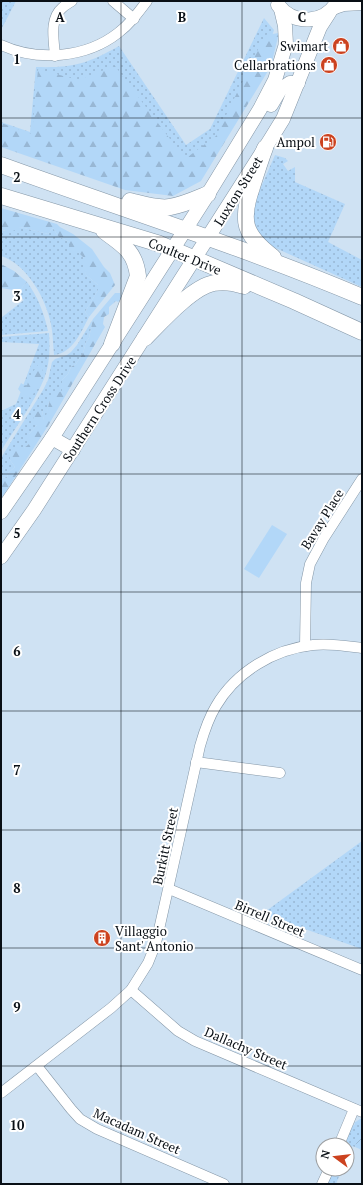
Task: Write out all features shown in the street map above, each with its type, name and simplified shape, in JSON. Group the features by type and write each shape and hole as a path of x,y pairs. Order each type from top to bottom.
{"main road":[{"path":"277,3 292,16 304,20 317,19 333,8"},
{"name":"Luxton Street","path":"173,250 243,138 275,80 286,44 285,26 277,3"},
{"name":"Luxton Street","path":"195,259 283,119 320,27 333,8"},
{"path":"243,138 259,124 280,90 290,83 298,83"},
{"path":"265,148 246,202 246,225 251,236 260,247 285,265"},
{"name":"Coulter Drive","path":"1,165 285,265 362,297"},
{"path":"89,195 120,198 144,205 168,207 182,205 208,194"},
{"name":"Coulter Drive","path":"1,196 160,244 294,301 362,332"},
{"path":"96,224 127,248 133,255 137,266 138,276 136,284 112,344"},
{"name":"Southern Cross Drive","path":"1,512 52,438 173,250"},
{"name":"Southern Cross Drive","path":"1,557 34,510 195,259"},
{"path":"145,338 188,297 199,289 214,283 234,283 294,301"},
{"path":"52,438 73,450"}],"street":[{"path":"55,56 55,19 61,8 72,1"},
{"path":"113,1 134,19"},
{"path":"1,45 30,54 55,56 78,52 100,45 118,34 134,19 147,1"},
{"path":"333,8 349,5 362,5"},
{"name":"Bavay Place","path":"305,646 306,583 310,564 324,538 362,479"},
{"name":"Burkitt Street","path":"1,1093 111,1008 131,990 148,963 156,943 196,762 206,725 216,706 229,688 245,672 265,659 280,653 305,646 335,644 362,648"},
{"path":"196,762 280,773"},
{"name":"Birrell Street","path":"169,889 362,970"},
{"name":"Dallachy Street","path":"131,990 178,1030 195,1041 358,1111"},
{"name":"Macadam Street","path":"37,1066 80,1119 97,1129 224,1184"},
{"path":"343,1137 358,1111"}],"green space":[{"path":"1,1 16,1 1,30"},
{"path":"264,18 274,30 267,51 202,162 147,180 1,128 1,122 30,132 36,67 60,67 79,64 98,57 119,46 186,145 210,129"},
{"path":"279,33 271,66 201,181 173,196 125,190 1,147 1,123 32,134 38,69 78,80 115,66 185,159 216,136 265,35"},
{"path":"275,155 285,158 288,161 283,164 288,171 295,167 295,182 345,204 328,242 362,260 362,287 271,246 257,231 251,210"},
{"path":"1,208 57,224 92,249 110,273 115,285 89,317 85,312 98,290 98,285 86,275 82,262 84,258 78,252 74,254 69,249 69,242 58,236 53,228 48,234 20,227 10,231 1,229"},
{"path":"20,227 48,234 53,228 58,236 69,242 84,258 86,275 98,285 98,290 85,312 89,317 83,329 76,341 61,353 54,355 52,328 45,304 34,284 19,266 1,256 1,229 4,231"},
{"path":"1,264 14,271 27,282 19,291 1,288"},
{"path":"27,282 40,305 48,331 1,335 1,318 24,300 15,291 19,291"},
{"path":"115,293 120,293 121,299 109,307 109,314 104,317 103,324 105,327 48,426 1,499 1,477 7,478 8,473 15,467 10,460 10,454 17,446 24,448 29,444 29,434 37,425 33,421 34,412 42,411 44,420 52,395 62,391 62,380 68,374 71,367 76,364 83,353 86,342 89,338 93,319"},
{"path":"93,319 89,338 86,342 83,353 76,364 71,367 68,374 62,380 62,391 49,402 47,416 44,421 42,411 37,425 29,434 29,444 10,460 15,467 8,473 7,478 1,477 1,458 43,390 48,380 52,362 55,359 71,352"},
{"path":"49,333 49,356 44,379 30,406 1,451 1,411 16,404 39,344 1,342 1,337"},
{"path":"39,364 43,368 41,380 31,398 23,395 18,389 21,383 27,387 35,368"},
{"path":"272,525 287,534 259,578 244,569"},
{"path":"362,841 362,949 262,914"},
{"path":"362,1119 361,1130 355,1147 355,1137 348,1137 353,1125 355,1124 354,1123"},
{"path":"362,1126 362,1150 355,1147"},
{"path":"330,1177 339,1177 336,1184 327,1184"}],"place":[{"name":"Swimart","path":"341,46"},
{"name":"Cellarbrations","path":"329,65"},
{"name":"Ampol","path":"328,142"},
{"name":"Villaggio Sant' Antonio","path":"102,938"}]}
